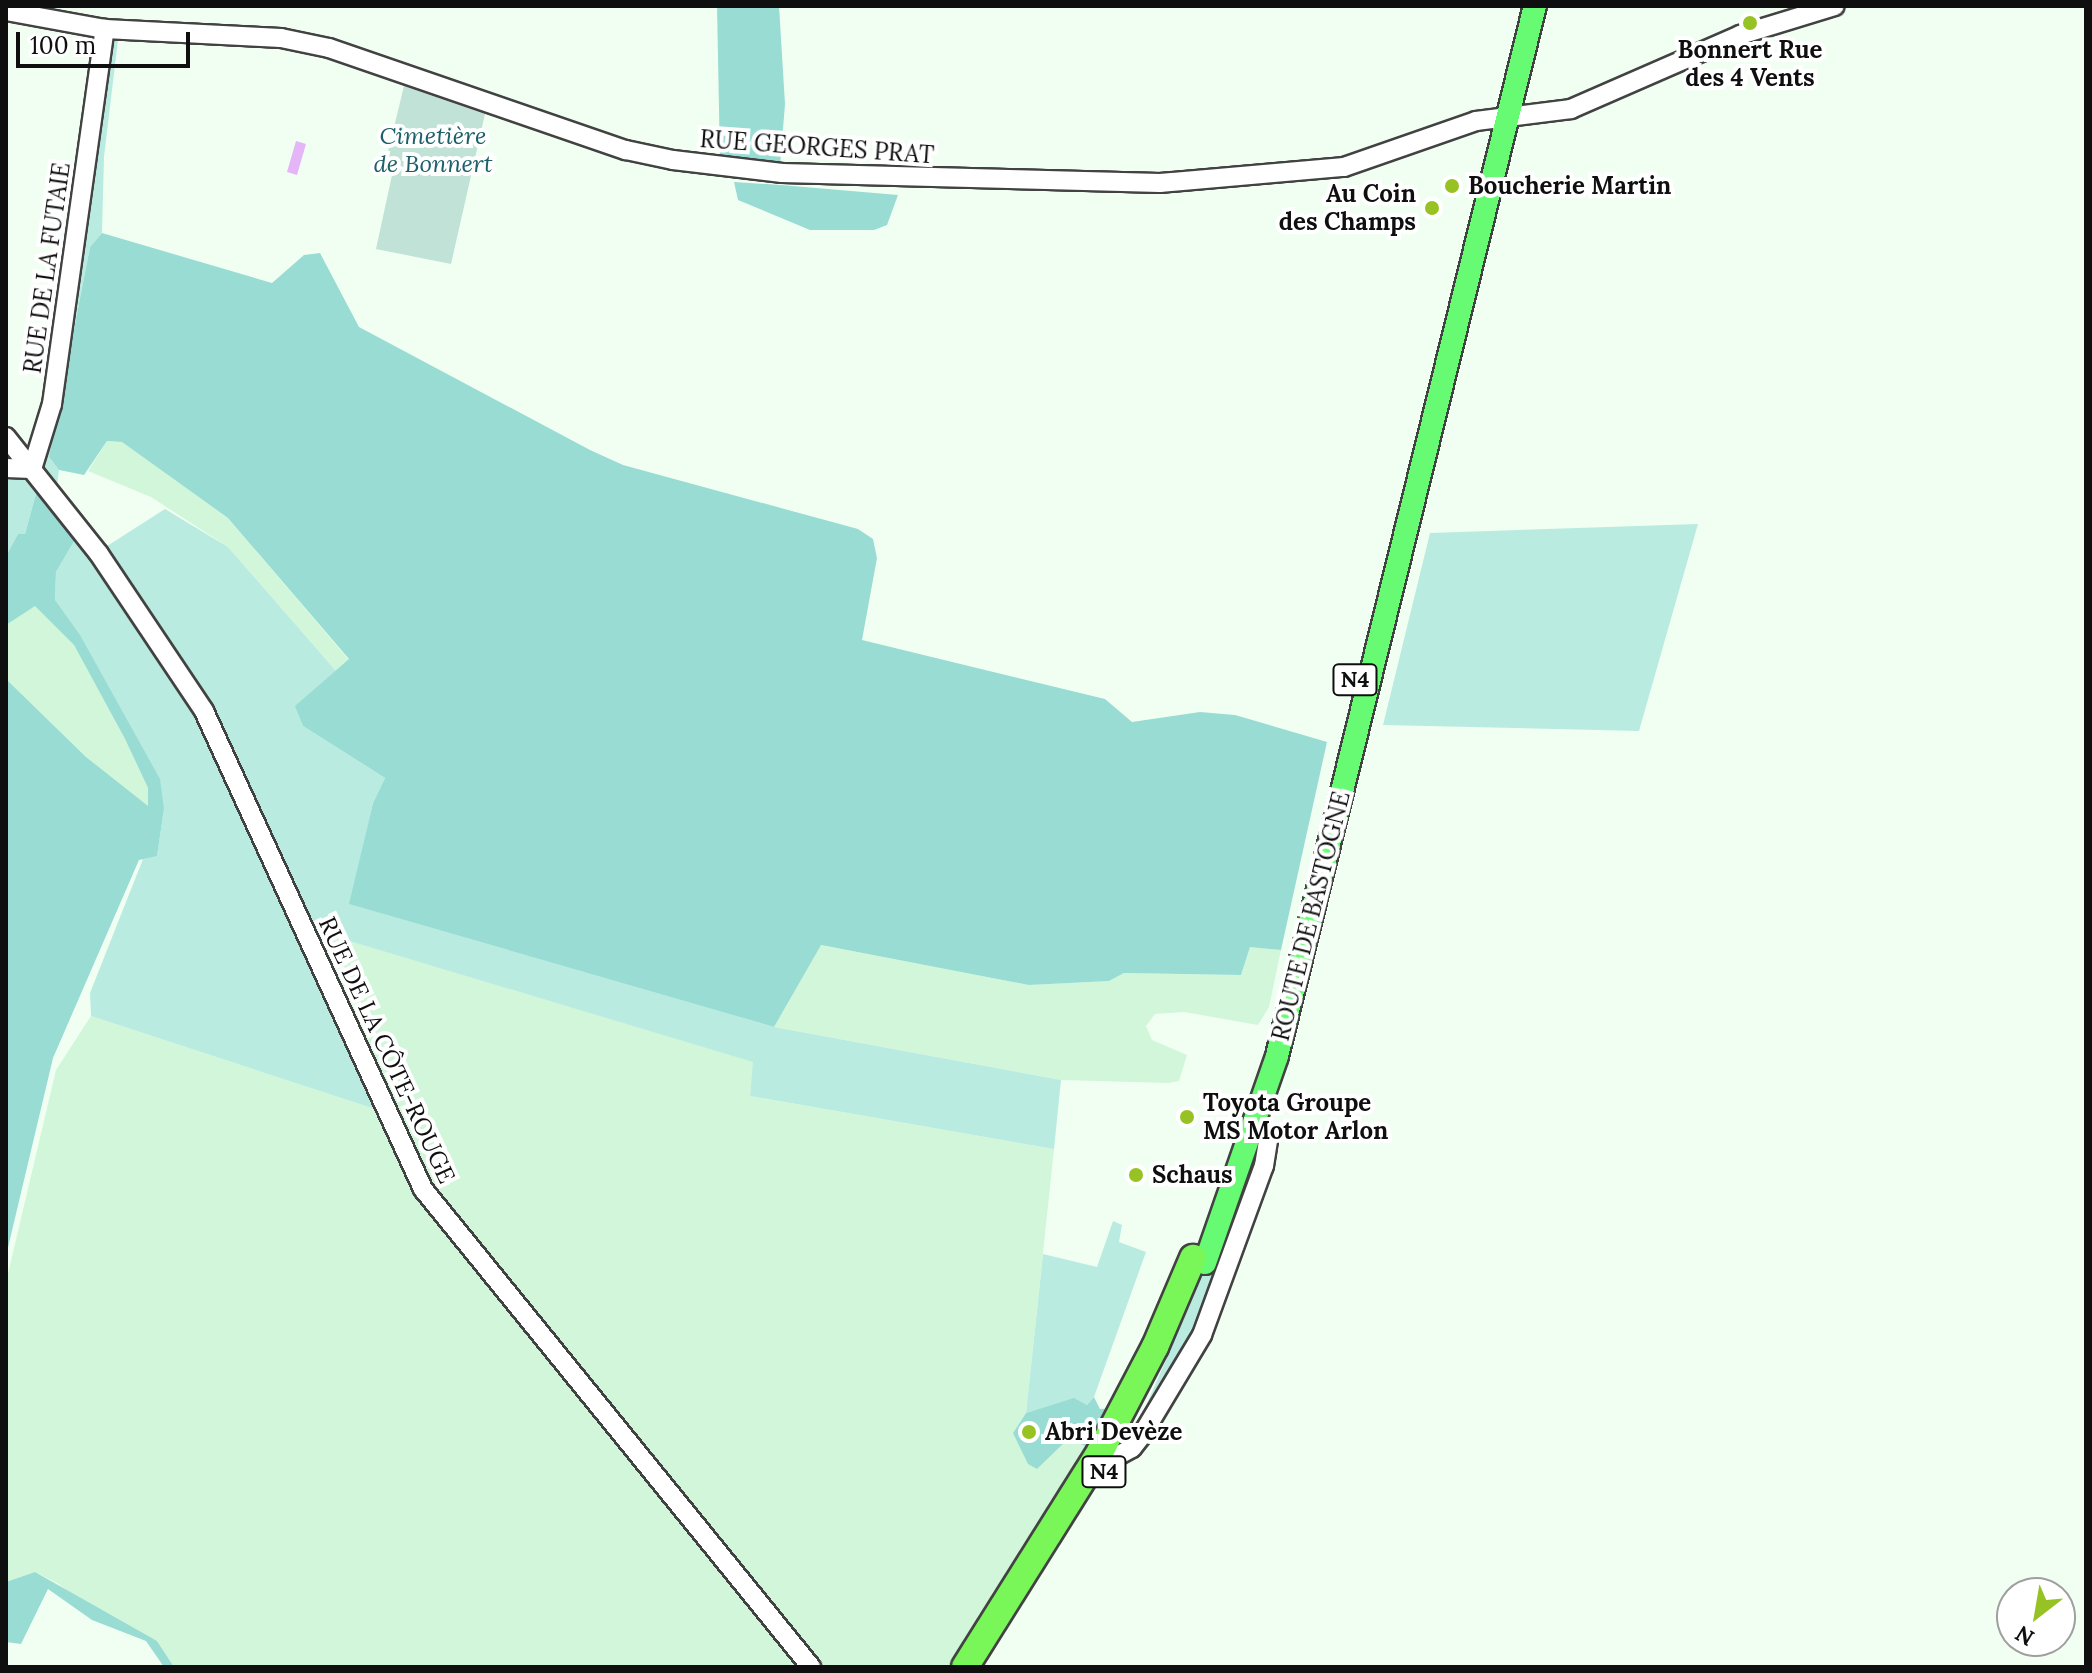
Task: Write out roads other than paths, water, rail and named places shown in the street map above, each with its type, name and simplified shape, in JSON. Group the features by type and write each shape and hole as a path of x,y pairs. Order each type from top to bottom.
{"highway":[{"name":"ROUTE DE BASTOGNE","path":"980,1667 1112,1459 1199,1261"},
{"name":"ROUTE DE BASTOGNE","path":"965,1667 1100,1452 1199,1261"}],"main road":[{"name":"ROUTE DE BASTOGNE","path":"1199,1261 1256,1121 1294,990 1501,116 1522,6"},
{"name":"ROUTE DE BASTOGNE","path":"1199,1261 1282,982 1501,116 1535,6"}],"street":[{"name":"RUE GEORGES PRAT","path":"6,11 105,29 281,38 329,48 626,150 782,173 1160,183 1344,167 1501,116 1598,101 1705,49 1835,6"},
{"name":"RUE DE LA FUTAIE","path":"32,469 52,404 105,29"},
{"path":"6,437 32,469"},
{"path":"6,468 32,469"},
{"name":"RUE DE LA CÔTE-ROUGE","path":"32,469 99,554 204,711 423,1189 811,1667"},
{"path":"1112,1459 1132,1448 1142,1435 1202,1335 1264,1166 1268,1140 1256,1121"}],"place":[{"name":"Bonnert Rue des 4 Vents","path":"1750,23"},
{"name":"Boucherie Martin","path":"1452,186"},
{"name":"Au Coin des Champs","path":"1432,208"},
{"name":"Toyota Groupe MS Motor Arlon","path":"1187,1117"},
{"name":"Schaus","path":"1136,1175"},
{"name":"Abri Devèze","path":"1029,1432"}],"park label":[{"name":"Cimetière de Bonnert","path":"433,150"}]}
